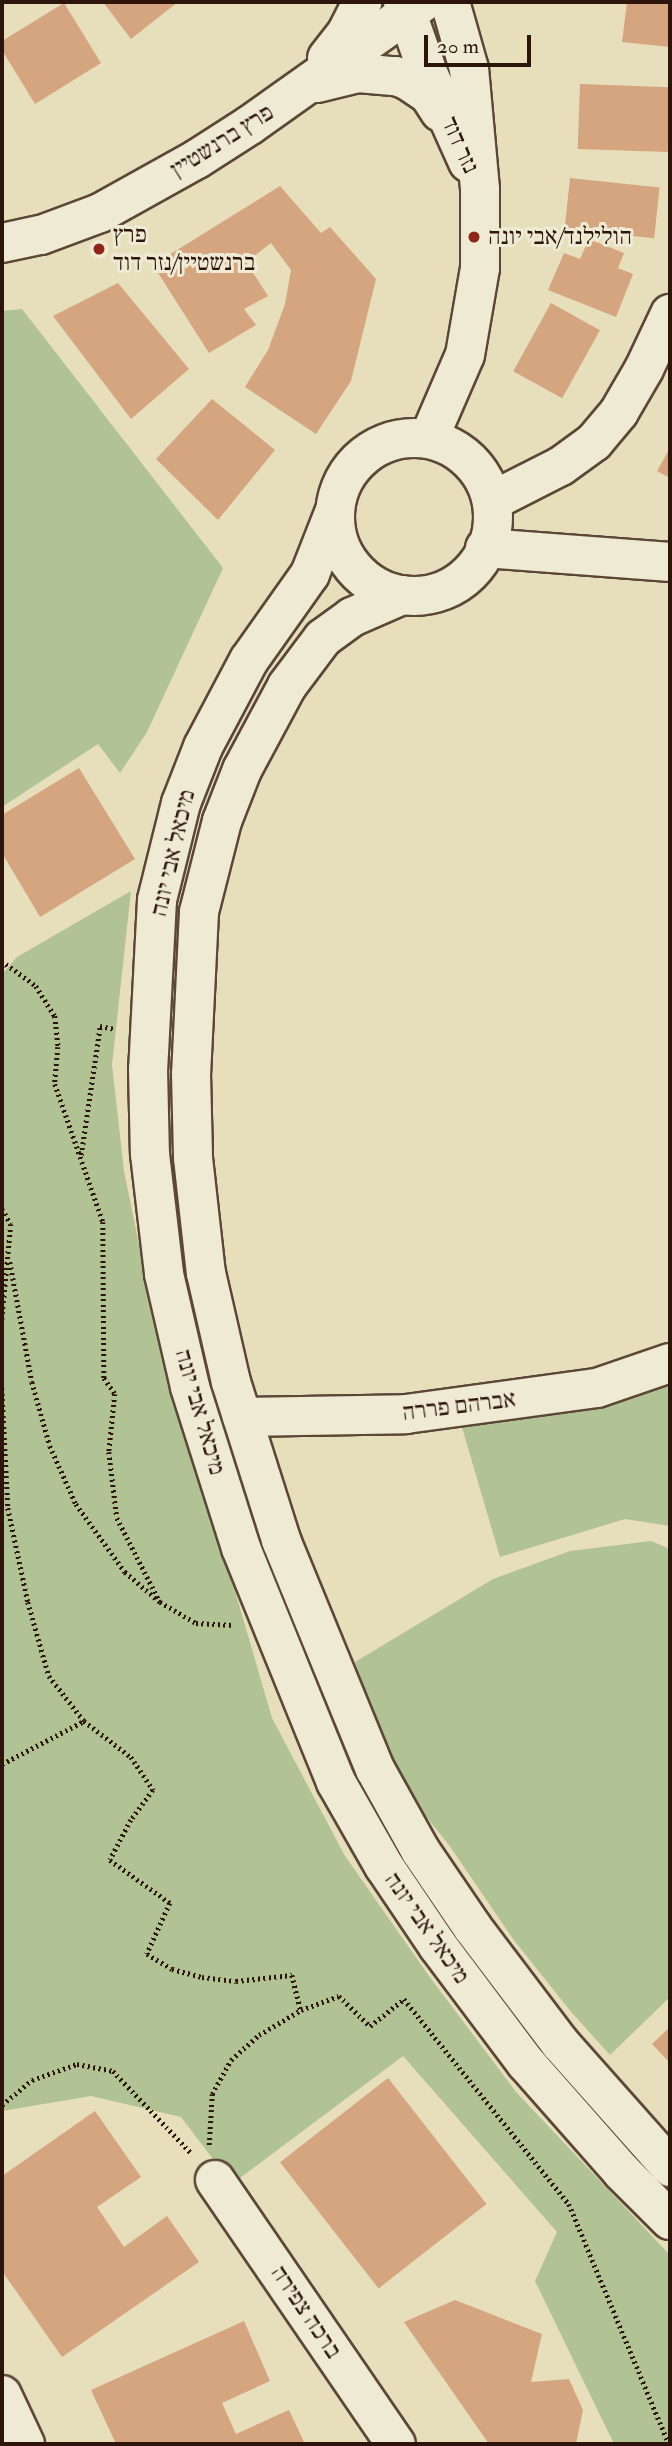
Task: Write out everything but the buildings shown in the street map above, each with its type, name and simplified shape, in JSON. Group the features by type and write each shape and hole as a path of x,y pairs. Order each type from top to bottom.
{"street":[{"path":"272,110 327,58 348,32 362,2"},
{"name":"נזר דוד","path":"450,2 469,69 480,189"},
{"name":"פרץ ברנשטיין","path":"2,243 41,236 100,213 197,159 272,110 410,6"},
{"name":"נזר דוד","path":"410,6 455,133 480,189"},
{"path":"304,86 358,73 396,76 407,80 429,96 455,133"},
{"path":"429,438 465,355 480,268 480,189"},
{"path":"492,501 561,466 594,442 619,412 644,369 670,314"},
{"path":"401,438 429,438 464,455 482,475 492,501 490,540 477,565 457,583 429,594 401,595 375,586 354,569 338,540 334,513 340,486 355,463 375,447 401,438"},
{"name":"מיכאל אבי יונה","path":"334,513 310,574 249,660 203,747 181,803 157,900 150,1035 150,1154 164,1274 190,1387 241,1548 336,1782 384,1867 438,1946 526,2063 622,2172 670,2220"},
{"path":"485,548 670,562"},
{"name":"מיכאל אבי יונה","path":"401,595 352,617 323,638 286,686 242,770 222,821 199,912 191,1074 193,1158 206,1273 242,1416 281,1540 374,1769 420,1850 473,1928 560,2043 670,2166"},
{"name":"אברהם פררה","path":"242,1416 406,1414 597,1388 670,1363"},
{"name":"ברכה צפירה","path":"215,2180 396,2444"},
{"path":"2,2395 25,2444"}],"path":[{"path":"2,965 6,964 36,986 55,1016 58,1047 55,1084 103,1222 104,1378 115,1394 109,1452 117,1518 160,1602"},
{"path":"81,1157 100,1026 150,1035"},
{"path":"2,1209 11,1224 10,1262 2,1320"},
{"path":"10,1262 32,1382 50,1446 76,1504 125,1572 160,1602 196,1623 270,1623"},
{"path":"2,1388 8,1508 28,1602 49,1676 84,1721 131,1757 153,1790 131,1820 110,1860 170,1903 147,1954 172,1969 202,1978 236,1981 292,1975 301,2010"},
{"path":"2,1764 84,1721"},
{"path":"215,2180 209,2144 212,2094 231,2060 259,2035 301,2010 339,1996 370,2026 404,1999 569,2204 669,2444"},
{"path":"2,2105 32,2080 77,2064 113,2071 150,2107 215,2180"}],"green space":[{"path":"22,309 223,568 147,732 120,773 98,744 2,807 2,311"},
{"path":"131,891 112,1065 124,1171 150,1299 272,1718 345,1856 429,1976 516,2092 670,2255 670,2444 614,2444 535,2281 557,2232 403,2056 232,2184 181,2117 91,2096 2,2111 2,974 17,957"},
{"path":"670,1370 670,1526 625,1519 500,1557 461,1424"},
{"path":"651,1541 670,1549 670,1997 610,2055 572,2013 513,1939 449,1845 388,1769 355,1662 493,1579 570,1551"}],"place":[{"name":"הולילנד/אבי יונה","path":"474,237"},
{"name":"פרץ ברנשטיין/נזר דוד","path":"99,249"}]}
